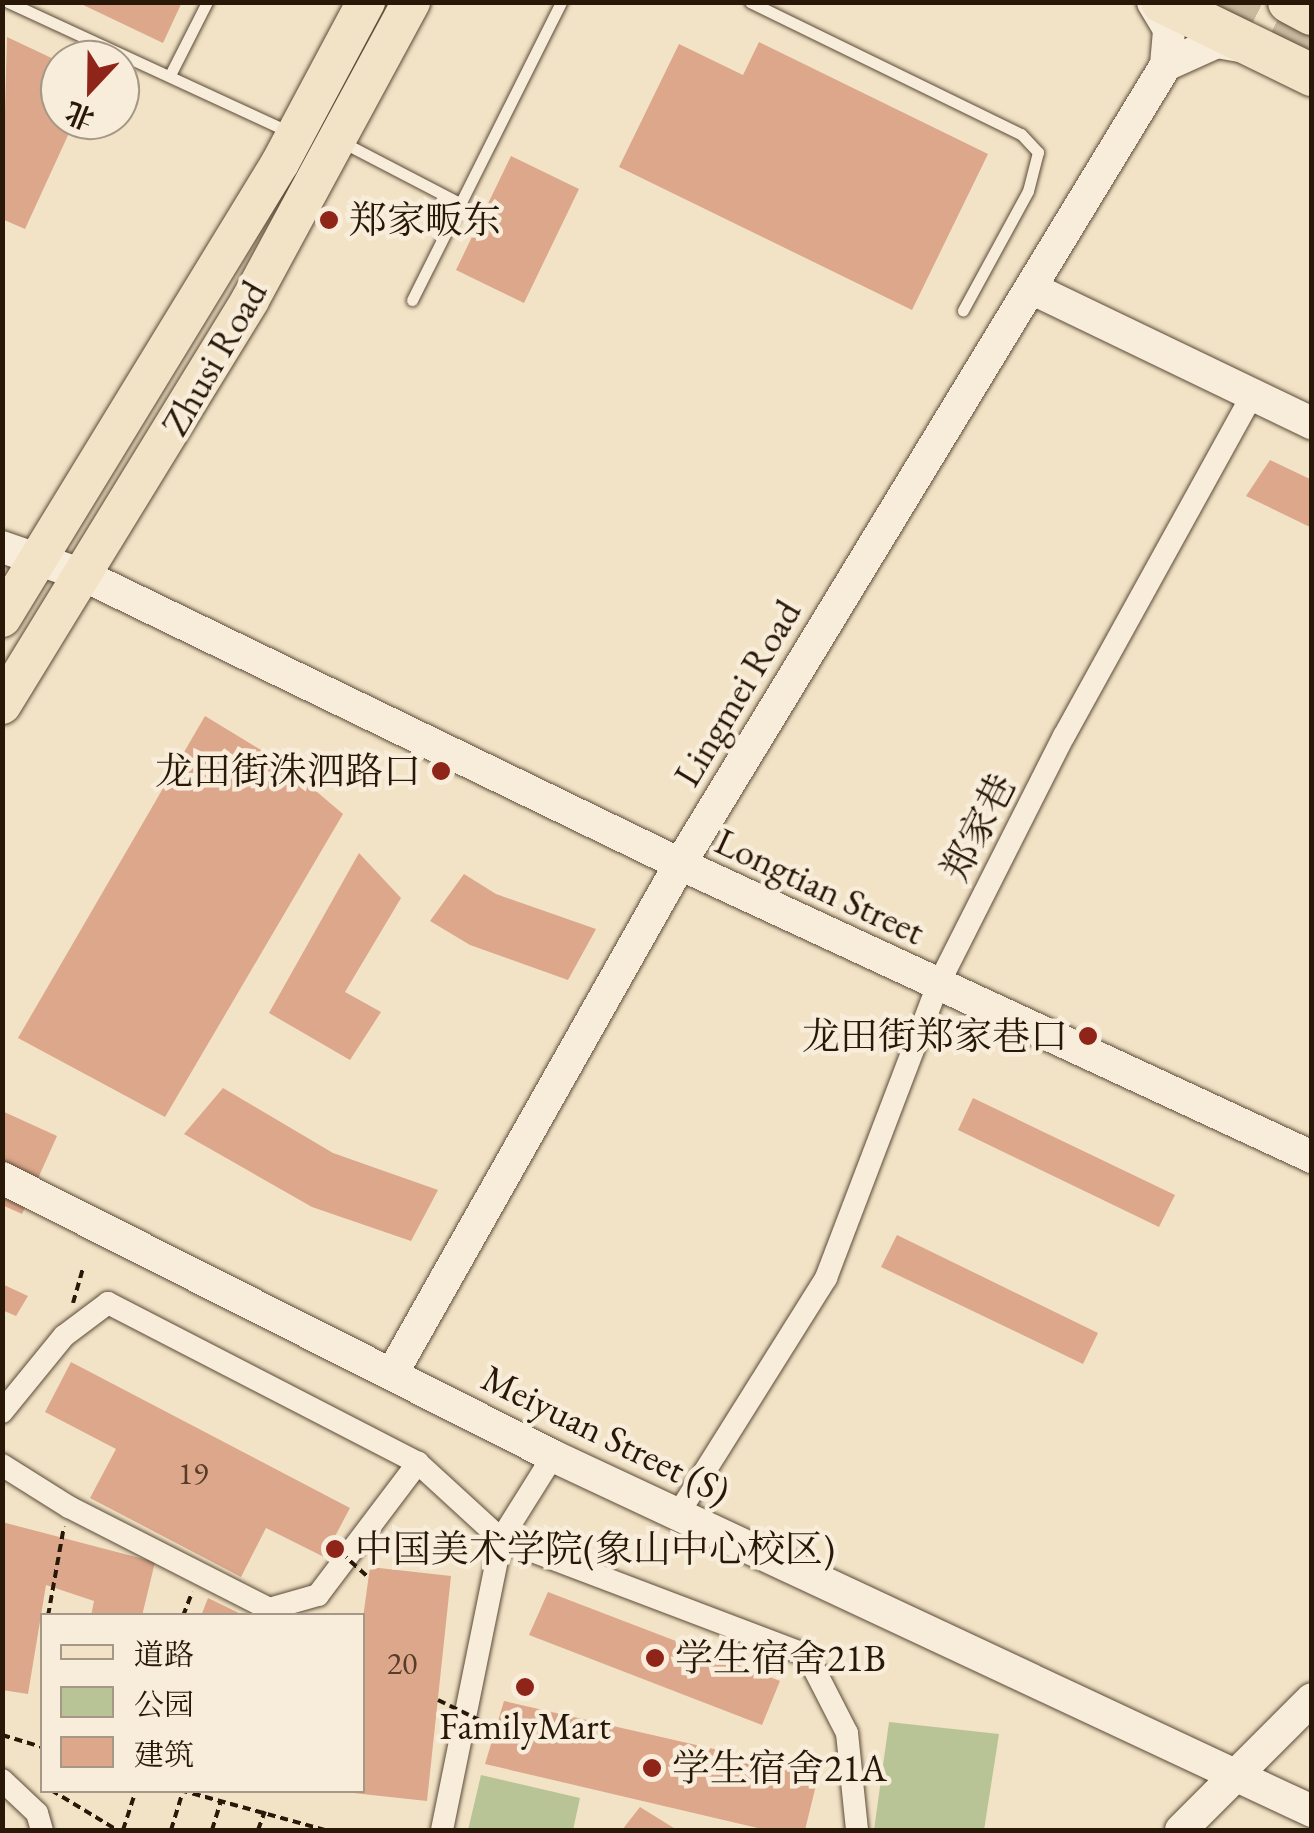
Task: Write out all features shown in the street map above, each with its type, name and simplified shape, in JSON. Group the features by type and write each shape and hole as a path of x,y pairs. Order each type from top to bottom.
{"highway":[{"path":"1162,2 1312,76"},
{"path":"1289,3 1312,14"}],"main road":[{"name":"Zhusi Road","path":"2,618 19,555 295,134 366,2"},
{"name":"Zhusi Road","path":"2,706 250,300 334,138 411,2"}],"street":[{"path":"1153,2 1169,29 1166,65 1216,42 1256,49"},
{"name":"Lingmei Road","path":"393,1372 680,864 1166,65"},
{"path":"1030,288 1312,423"},
{"name":"郑家巷","path":"678,1514 826,1278 938,985 1064,736 1253,394"},
{"name":"Longtian Street","path":"19,555 83,575 680,864 1312,1157"},
{"name":"Meiyuan Street (S)","path":"2,1178 553,1456 1312,1811"},
{"path":"2,1412 64,1336 108,1303 418,1463 501,1539 807,1656 848,1733 857,1830"},
{"path":"442,1830 501,1539 553,1456"},
{"path":"2,1465 68,1507 270,1609 318,1595 418,1463"},
{"path":"1181,1830 1312,1699"},
{"path":"2,1780 36,1813 42,1830"}],"lane":[{"path":"8,2 295,134"},
{"path":"170,74 206,2"},
{"path":"412,300 561,2"},
{"path":"750,2 1022,134 1038,152 1028,191 962,310"},
{"path":"334,138 459,203"}],"path":[{"path":"49,1613 68,1507"},
{"path":"331,1544 368,1576"},
{"path":"438,1700 496,1728"},
{"path":"2,1736 40,1746"},
{"path":"56,1793 120,1830 135,1793"},
{"path":"172,1830 181,1793"},
{"path":"189,1793 326,1830"},
{"path":"213,1830 221,1801"},
{"path":"258,1830 265,1811"}],"green space":[{"path":"889,1722 999,1734 984,1830 874,1830"},
{"path":"481,1775 580,1798 573,1830 468,1830"}],"building":[{"path":"77,2 182,2 163,43"},
{"path":"7,37 40,53 40,140 66,140 25,229 2,219"},
{"path":"759,42 988,154 912,310 619,167 679,44 743,75"},
{"path":"511,156 579,189 524,303 456,270"},
{"path":"1270,460 1312,480 1312,528 1246,496"},
{"path":"205,716 284,764 343,814 165,1117 18,1038"},
{"path":"359,853 401,898 345,992 381,1012 350,1060 269,1013"},
{"path":"464,874 496,894 596,929 568,980 470,945 430,921"},
{"path":"223,1088 333,1153 438,1190 411,1241 312,1207 184,1134"},
{"path":"973,1098 1175,1195 1159,1227 958,1130"},
{"path":"2,1111 57,1136 22,1214 2,1205"},
{"path":"897,1235 1098,1333 1083,1364 881,1267"},
{"path":"2,1284 28,1296 16,1316 2,1310"},
{"path":"71,1362 350,1508 324,1557 266,1528 241,1577 90,1498 116,1449 45,1412"},
{"path":"2,1522 155,1562 143,1613 92,1613 94,1601 46,1585 28,1694 2,1690"},
{"path":"370,1567 451,1576 427,1801 353,1793 365,1793 364,1613"},
{"name":"学生宿舍21B","path":"548,1592 780,1681 762,1725 529,1635"},
{"path":"208,1598 239,1613 202,1613"},
{"name":"学生宿舍21A","path":"504,1701 819,1773 805,1830 766,1830 485,1764"},
{"path":"640,1807 677,1830 622,1830"}],"tunnel":[{"path":"1216,2 1312,50"}],"place":[{"name":"郑家畈东","path":"329,220"},
{"name":"龙田街洙泗路口","path":"441,771"},
{"name":"龙田街郑家巷口","path":"1088,1036"},
{"name":"中国美术学院(象山中心校区)","path":"335,1549"},
{"name":"学生宿舍21B","path":"655,1658"},
{"name":"FamilyMart","path":"525,1687"},
{"name":"学生宿舍21A","path":"652,1768"}]}
